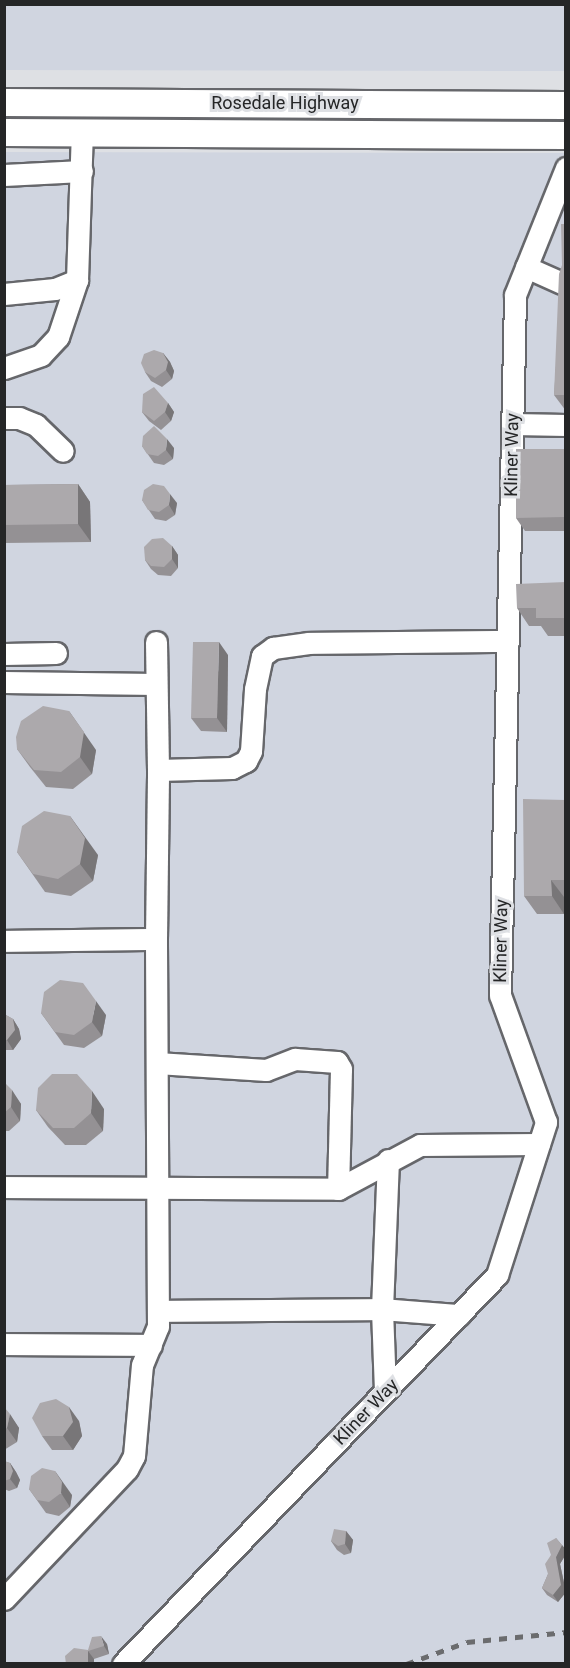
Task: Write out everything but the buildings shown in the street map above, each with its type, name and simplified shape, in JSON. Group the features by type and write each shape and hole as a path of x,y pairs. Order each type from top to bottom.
{"main road":[{"name":"Rosedale Highway","path":"4,102 566,105"},
{"name":"Rosedale Highway","path":"4,132 566,135"}],"lane":[{"path":"4,368 41,356 57,338 77,280 82,133"},
{"name":"Kliner Way","path":"123,1664 497,1275 540,1144 546,1122 500,995 516,295 566,168"},
{"path":"4,175 82,171"},
{"path":"542,228 566,229"},
{"path":"526,267 562,283"},
{"path":"4,294 54,289 77,280"},
{"path":"4,418 19,418 36,425 63,451"},
{"path":"513,424 566,425"},
{"path":"158,770 232,768 246,761 252,751 255,689 262,656 273,648 309,644 508,641"},
{"path":"4,1599 127,1469 134,1456 142,1365 158,1326 156,642"},
{"path":"4,654 56,653"},
{"path":"4,682 156,684"},
{"path":"4,941 156,939"},
{"path":"157,1063 266,1070 295,1059 337,1062 341,1069 338,1189"},
{"path":"4,1187 157,1191 338,1189 420,1144 540,1144"},
{"path":"385,1391 382,1309 388,1160"},
{"path":"158,1311 382,1309 459,1314"},
{"path":"4,1344 151,1345"}],"shaded area":[{"path":"5,4 565,5 565,71 5,70"},
{"path":"4,152 565,153 565,1663 5,1663"}],"railway":[{"path":"406,1664 467,1642 566,1632"}]}
